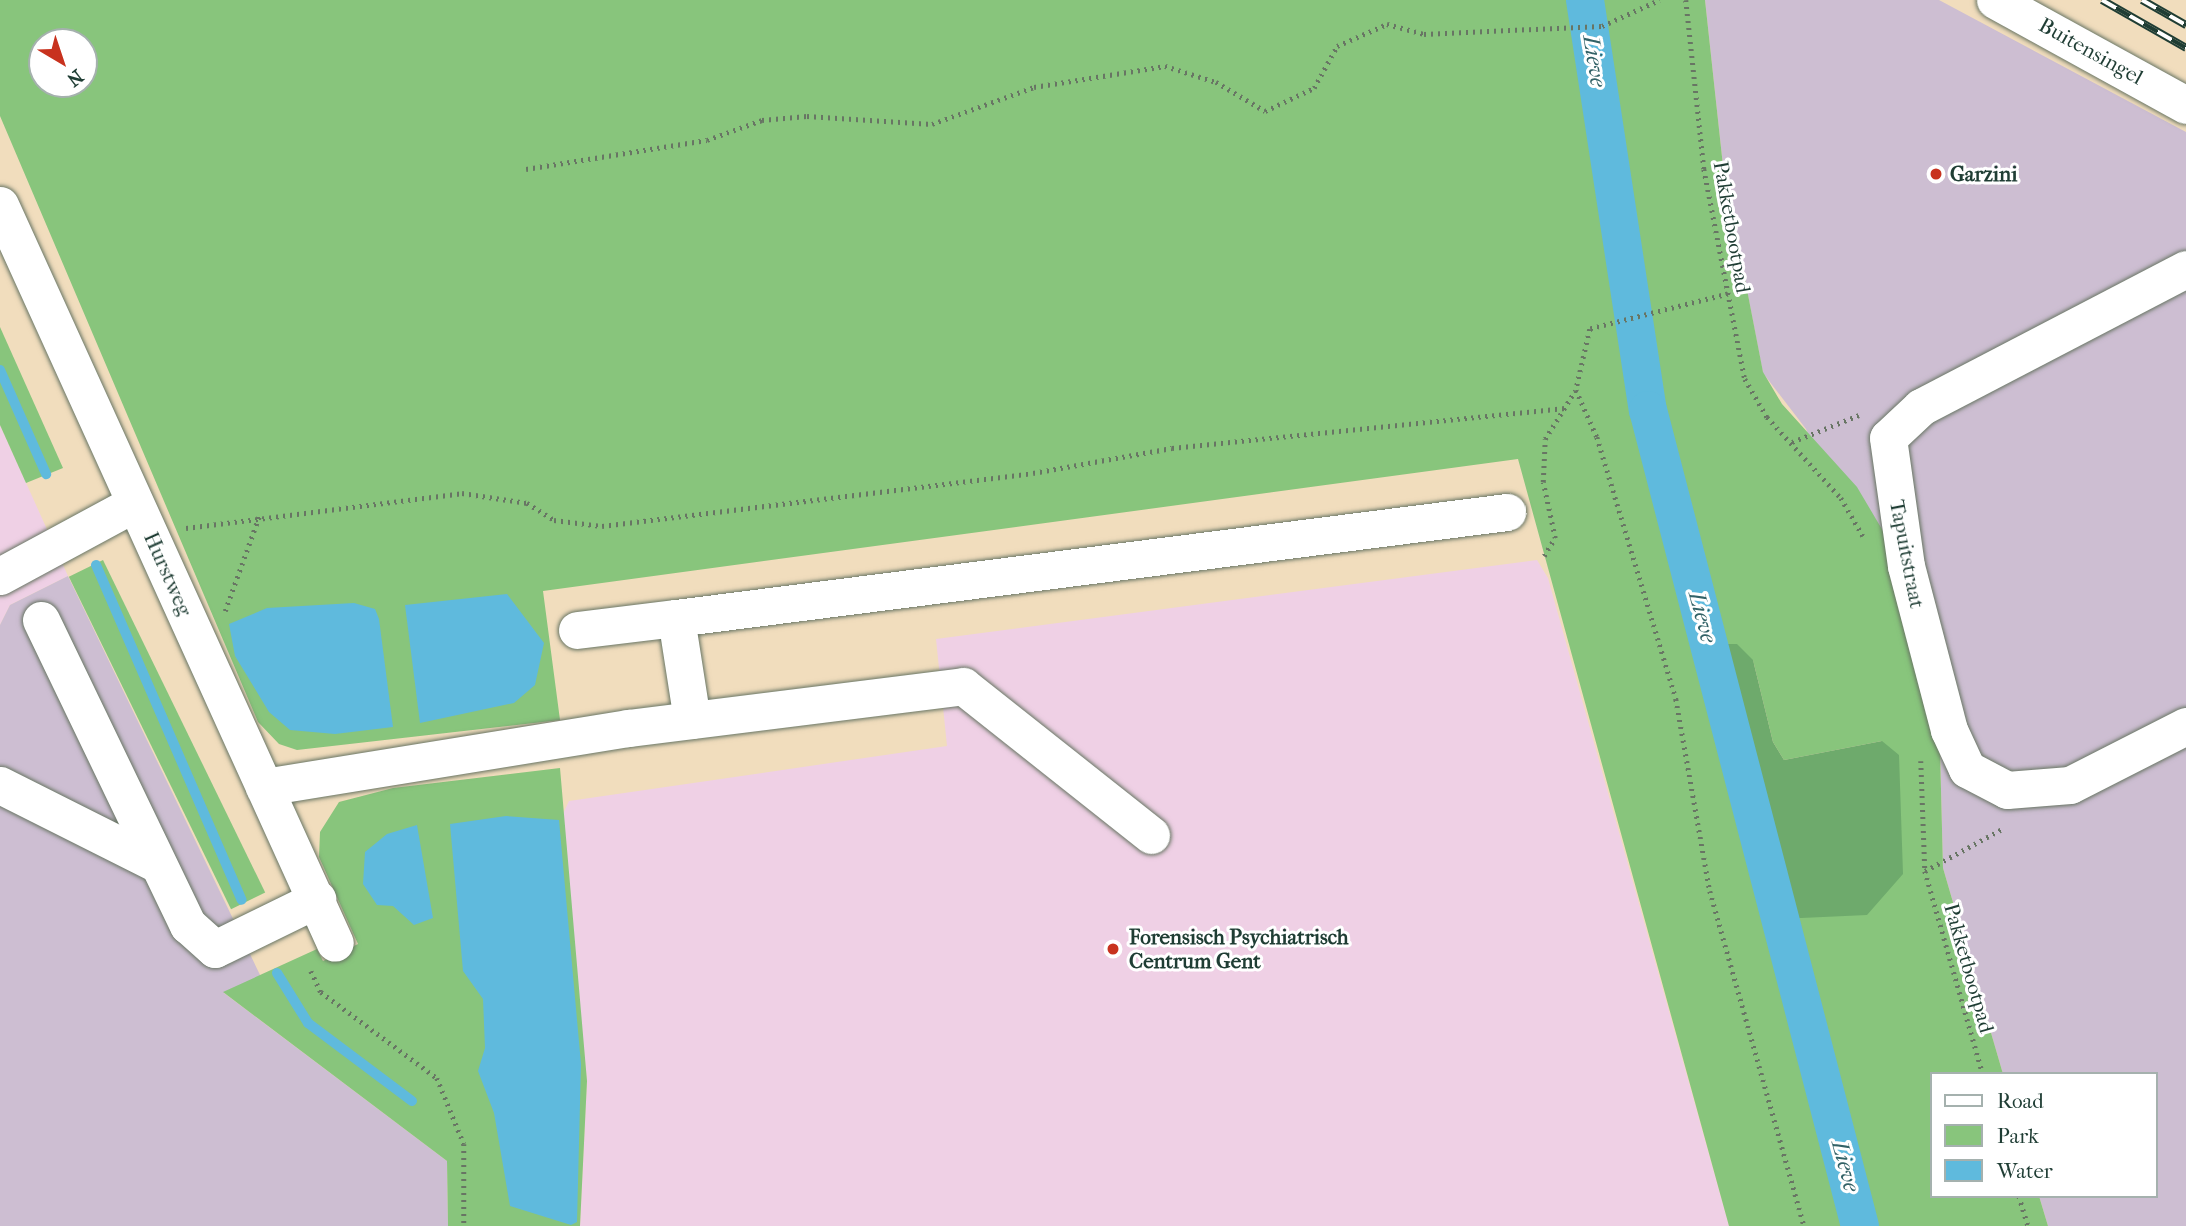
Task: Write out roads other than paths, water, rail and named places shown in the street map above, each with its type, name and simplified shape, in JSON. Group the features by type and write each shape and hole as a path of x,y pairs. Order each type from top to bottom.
{"street":[{"name":"Buitensingel","path":"1995,0 2186,105"},
{"name":"Hurstweg","path":"0,205 317,899 334,943"},
{"name":"Tapuitstraat","path":"2186,269 1904,416 1888,438 1906,566 1949,730 1966,769 2014,790 2070,785 2186,726"},
{"path":"577,630 1507,512"},
{"path":"0,576 142,518"},
{"path":"676,618 692,720"},
{"path":"41,620 188,925 215,949 317,899"},
{"path":"264,788 692,720 963,686 1151,835"},
{"path":"0,785 157,864"}],"water":[{"path":"507,594 544,643 535,685 514,703 420,723 405,605"},
{"path":"354,603 375,609 379,619 393,727 335,734 290,730 269,712 235,656 229,624 267,608"},
{"path":"506,816 559,820 581,1064 577,1222 571,1225 510,1206 494,1113 478,1071 485,1048 483,999 463,971 450,824"},
{"path":"417,825 433,918 414,925 393,906 377,905 363,884 365,852 387,834"}],"waterway":[{"name":"Lieve","path":"1585,0 1648,410 1860,1226"},
{"path":"0,370 46,474"},
{"path":"96,565 242,900"},
{"path":"277,973 308,1023 412,1101"}],"railway":[{"path":"2102,0 2186,48"},
{"path":"2142,0 2186,25"}],"place":[{"name":"Garzini","path":"1936,174"},
{"name":"Forensisch Psychiatrisch Centrum Gent","path":"1113,949"}]}
